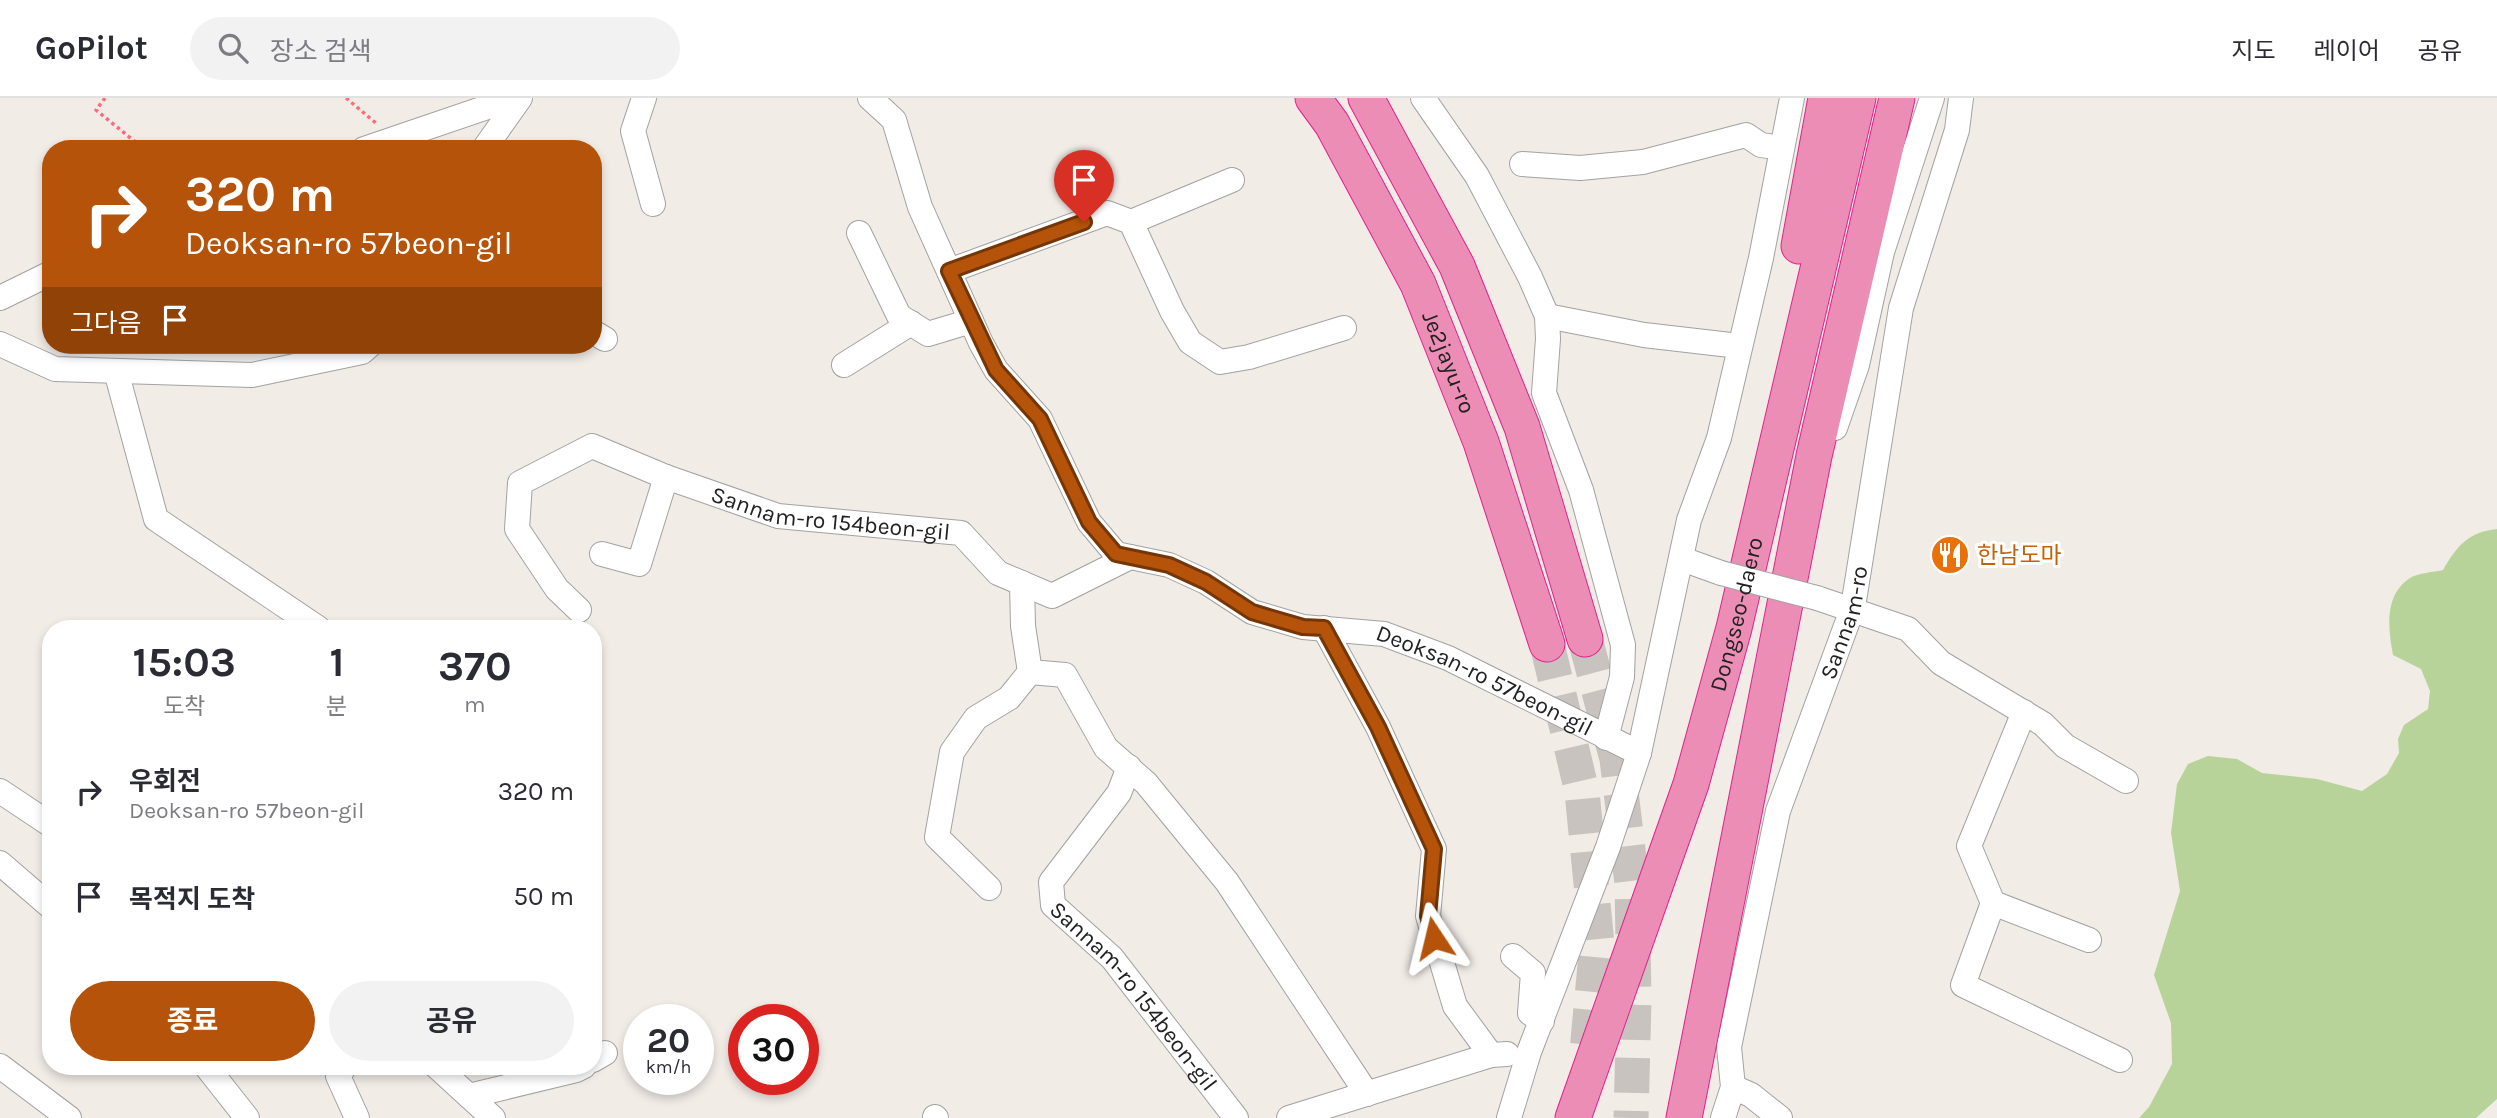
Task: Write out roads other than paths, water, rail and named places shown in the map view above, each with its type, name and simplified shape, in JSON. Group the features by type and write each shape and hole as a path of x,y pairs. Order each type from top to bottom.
{"highway":[{"name":"Je2jayu-ro","path":"1313,98 1332,124 1418,284 1482,442 1547,644"},
{"name":"Je2jayu-ro","path":"1366,98 1457,266 1472,303 1522,427 1585,639"},
{"path":"1751,550 1754,465 1779,352 1826,98"},
{"name":"Dongseo-daero","path":"1573,1118 1690,784 1734,628 1858,98"},
{"name":"Dongseo-daero","path":"1684,1118 1798,534 1897,98"}],"street":[{"path":"388,140 462,118 514,98"},
{"path":"490,140 520,98"},
{"path":"644,98 633,131 653,204"},
{"name":"Deoksan-ro 57beon-gil","path":"870,98 894,120 920,207 996,370 1040,419 1089,522 1116,554 1169,565 1206,582 1252,612 1303,627 1384,634 1448,658 1524,693 1639,753"},
{"path":"1423,98 1477,177 1530,277 1547,316 1544,393 1581,491 1623,645 1622,677 1606,738"},
{"path":"1509,1118 1529,1052 1639,753 1689,520 1719,438 1792,98"},
{"path":"1798,534 1857,365 1882,252 1933,98"},
{"name":"Sannam-ro","path":"1733,1087 1729,1047 1778,811 1853,607 1901,307 1957,130 1961,98"},
{"path":"462,118 473,140"},
{"path":"1522,163 1580,168 1643,162 1746,135 1761,145 1782,148"},
{"path":"949,271 1107,213 1131,222 1232,180"},
{"path":"1131,222 1172,311 1190,342 1220,362 1249,357 1344,328"},
{"path":"859,233 899,316 928,334 971,321"},
{"path":"0,298 42,277"},
{"path":"1547,316 1644,335 1740,346"},
{"path":"844,365 911,323"},
{"path":"0,344 55,369 252,375 352,354"},
{"path":"116,371 156,519 306,620"},
{"name":"Sannam-ro 154beon-gil","path":"579,610 557,589 517,529 520,483 592,446 666,477 778,516 961,533 998,573 1052,596 1130,557"},
{"path":"603,554 639,564 666,477"},
{"path":"1682,559 1721,573 1853,607 1908,629 1941,663 2043,724 2065,746 2126,781"},
{"path":"989,888 937,837 952,752 976,718 1009,698 1030,672 1023,626 1021,583"},
{"name":"Deoksan-ro 57beon-gil","path":"1324,628 1378,727 1434,849 1428,916 1455,1006 1491,1055"},
{"path":"1030,672 1065,675 1106,748 1146,783 1227,882 1367,1094"},
{"path":"2024,712 1969,846 1993,903 1963,985 2120,1060"},
{"name":"Sannam-ro 154beon-gil","path":"1129,767 1119,793 1051,882 1053,905 1112,958 1236,1118"},
{"path":"0,792 42,819"},
{"path":"0,863 42,899"},
{"path":"1993,903 2089,940"},
{"path":"1513,956 1534,973 1530,1013 1542,1021"},
{"path":"1289,1118 1491,1055 1529,1052"},
{"path":"0,1066 69,1118"},
{"path":"213,1075 247,1118"},
{"path":"339,1075 356,1118"},
{"path":"446,1075 493,1118"},
{"path":"469,1096 555,1075"},
{"path":"1723,1118 1733,1087 1751,1095 1780,1118"}],"tunnel":[{"path":"1585,639 1617,759 1632,883 1634,1000 1631,1118"},
{"path":"1547,644 1582,792 1597,944 1586,1062"}],"place":[{"name":"한남도마","path":"1950,555"}]}
